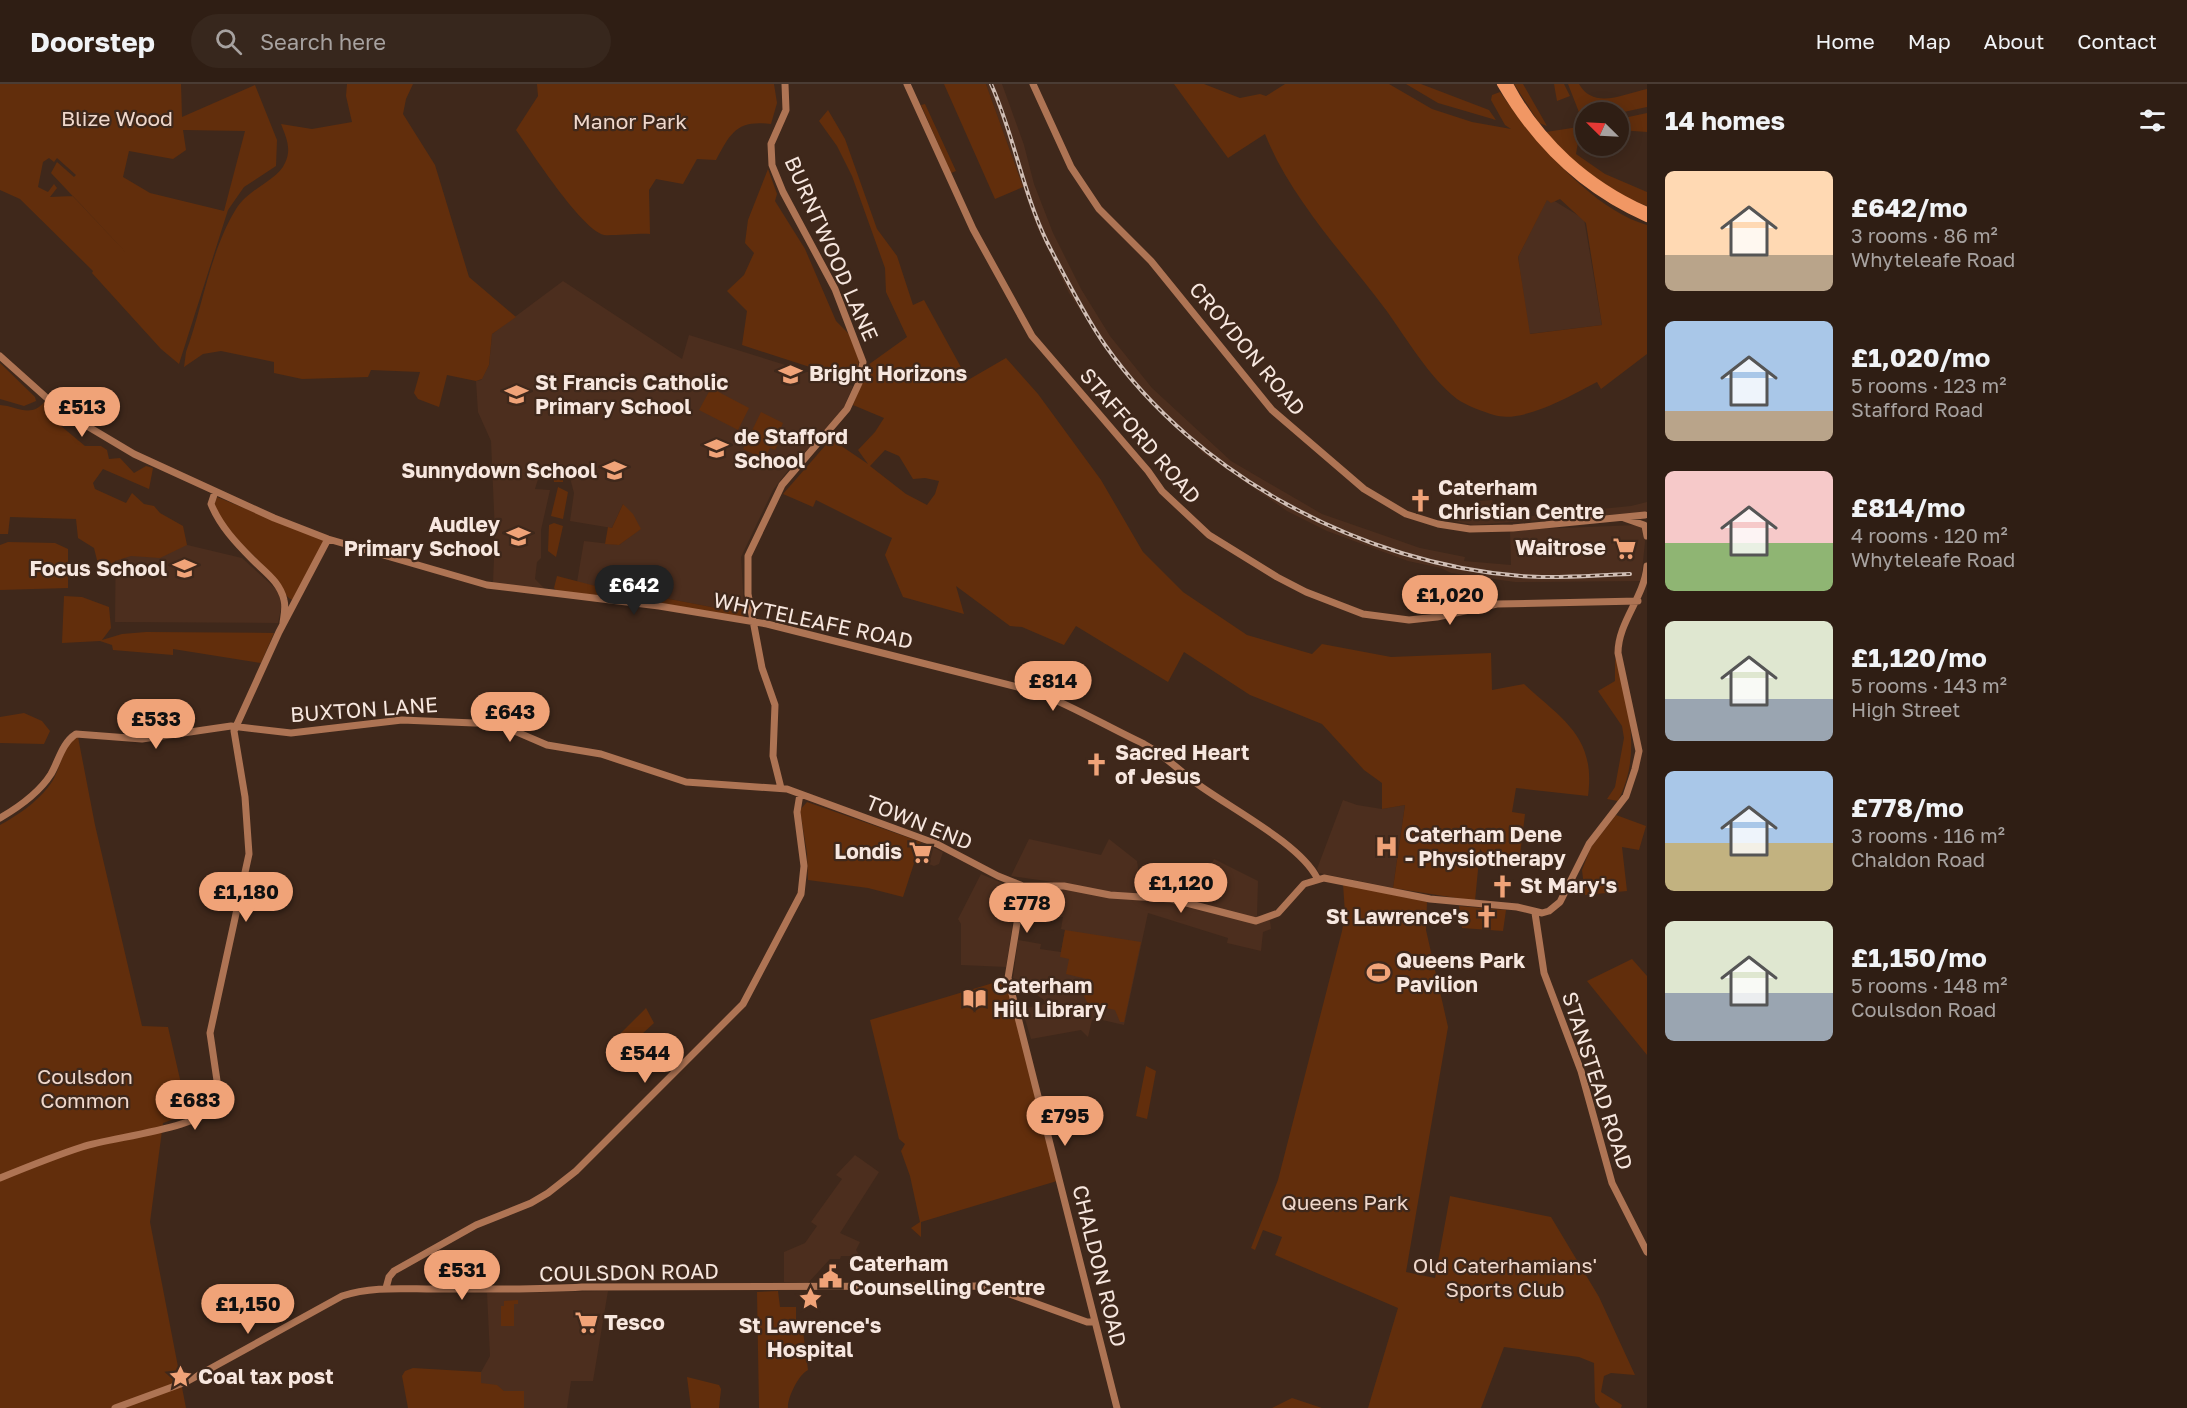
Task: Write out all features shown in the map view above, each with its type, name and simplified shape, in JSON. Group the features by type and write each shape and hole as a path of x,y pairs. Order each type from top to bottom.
{"highway":[{"path":"1501,84 1526,123 1571,172 1606,197 1647,218"},
{"path":"1509,84 1530,118 1566,159 1614,195 1647,211"}],"street":[{"name":"BURNTWOOD LANE","path":"781,788 773,756 775,705 762,668 747,562 758,533 782,485 847,409 862,374 859,347 835,289 783,192 772,165 771,144 784,119 788,100 785,84"},
{"name":"STAFFORD ROAD","path":"907,84 973,229 1032,336 1148,471 1162,491 1209,535 1306,592 1363,614 1389,619 1409,620 1437,617 1497,604 1638,601"},
{"name":"CROYDON ROAD","path":"1033,84 1071,167 1099,209 1151,261 1272,410 1364,489 1406,514 1430,522 1470,529 1513,528 1646,514"},
{"name":"WHYTELEAFE ROAD","path":"0,356 48,399 82,423 134,454 188,477 215,492 328,538 487,585 659,606 767,624 996,680 1067,704 1145,745 1265,829 1307,865 1317,878"},
{"path":"203,486 224,528 270,576 284,599 282,626"},
{"path":"211,504 215,492"},
{"path":"1646,514 1647,536"},
{"name":"CROYDON ROAD","path":"1623,518 1645,526"},
{"path":"0,1178 82,1147 112,1138 159,1130 211,1111 220,1101 210,1033 249,854 245,797 234,738 237,726 282,626 328,538"},
{"path":"1023,886 1064,886 1110,895 1171,899 1256,921 1278,913 1304,884 1317,878 1353,882 1430,899 1517,907 1535,913 1549,911 1560,902 1588,844 1626,796 1639,751 1618,653 1618,636 1645,589 1647,566"},
{"path":"284,599 296,602"},
{"name":"BUXTON LANE","path":"0,818 29,798 45,782 68,741 76,734 142,739 237,726 261,732 291,733 402,720 498,724 547,745 601,754 686,782 719,786 781,788 800,794"},
{"path":"386,1288 389,1277 394,1271 476,1225 531,1203 576,1171 742,1004 801,894 804,866 797,812 800,794"},
{"name":"TOWN END","path":"800,794 937,844 998,876 1023,886"},
{"name":"CHALDON ROAD","path":"1023,886 1008,978 1047,1121 1094,1322 1117,1408"},
{"name":"STANSTEAD ROAD","path":"1535,913 1544,973 1581,1071 1612,1183 1647,1252"},
{"name":"COULSDON ROAD","path":"115,1408 186,1382 342,1296 356,1291 386,1288 528,1290 582,1287 978,1286 993,1288 1087,1322 1094,1322"}],"shaded area":[{"path":"986,84 1002,84 1024,145 1034,184 1053,233 1081,289 1110,336 1152,388 1231,461 1322,514 1420,548 1465,557 1464,561 1511,565 1510,530 1637,525 1644,530 1645,542 1641,581 1515,582 1451,573 1441,568 1408,561 1327,531 1287,511 1203,453 1143,396 1100,340 1069,293 1037,227"},
{"path":"1548,197 1584,219 1602,325 1529,334 1518,257"},
{"name":"de Stafford School","path":"563,281 682,359 689,335 853,386 841,414 790,468 773,490 741,557 744,606 737,612 659,597 624,597 607,589 577,582 584,541 619,545 640,529 623,504 612,528 570,521 574,493 570,478 562,466 556,462 547,466 547,475 539,476 535,489 550,490 541,530 541,558 537,562 535,579 546,590 493,583 495,533 491,441 478,412 476,381 481,380 489,365 492,334"},
{"path":"1492,500 1497,517 1521,517 1631,506 1647,502 1647,512 1474,525 1452,521 1474,510 1479,501"},
{"name":"Focus School","path":"116,528 242,558 276,589 282,603 278,623 115,622"},
{"path":"1343,800 1382,809 1405,805 1393,888 1319,873 1317,869"},
{"path":"1029,839 1101,855 1109,839 1137,861 1139,875 1144,874 1143,864 1207,873 1214,859 1258,881 1257,916 1270,920 1271,929 1263,932 1261,951 1227,943 1228,938 1148,913 1124,1025 1098,1019 1092,1020 1088,1037 1081,1030 1031,1039 1022,1009 1045,1004 1044,1000 1013,978 1018,940 1041,944 1040,949 1061,952 1065,930 1061,929 1063,917 1049,916 1053,882 1011,876"},
{"path":"921,842 943,852 939,864 934,866 915,859"},
{"path":"981,874 1018,890 1006,967 961,965 961,924 958,919"},
{"path":"855,1155 879,1172 840,1233 860,1242 856,1250 860,1256 841,1256 840,1259 830,1259 808,1283 784,1282 784,1252 805,1243 817,1226 811,1222 842,1179 836,1175"},
{"path":"608,1291 593,1381 571,1381 567,1408 524,1408 524,1391 504,1391 481,1383 481,1372 490,1356 487,1293"}],"green space":[{"name":"Blize Wood","path":"0,84 181,84 182,117 255,85 277,140 276,166 244,187 228,210 179,364 161,349 92,273 93,271 20,199 0,190","holes":["183,130 245,131 224,211 150,193 123,177 129,151 173,159 186,150","49,158 54,162 57,158 76,175 74,177 57,162 51,173 73,196 50,197 57,188 54,184 48,192 38,187 43,162"]},
{"path":"347,84 413,84 406,99 403,114 435,165 469,277 516,317 492,334 489,365 482,379 476,381 447,375 439,407 418,399 414,393 420,372 371,370 368,377 302,379 274,373 274,362 221,351 203,354 184,367 186,352 208,279 227,225 236,209 248,195 276,175 287,158 288,148 281,124 312,129 352,122 346,96"},
{"name":"Manor Park","path":"537,84 774,84 777,103 771,124 750,124 736,130 716,160 697,159 683,184 656,179 649,190 650,234 604,235 594,230 570,205 516,130 538,96"},
{"path":"944,84 986,84 1023,187 995,199"},
{"path":"1174,84 1204,84 1240,98 1260,94 1266,96 1285,84 1389,84 1432,109 1472,122 1511,129 1505,125 1491,100 1492,95 1500,92 1528,130 1564,170 1605,204 1626,217 1647,225 1647,354 1601,389 1597,382 1561,401 1533,412 1506,417 1470,406 1446,390 1427,368 1304,203 1276,158 1265,134 1228,158","holes":["1560,199 1586,223 1602,325 1530,334 1518,257 1547,200 1551,203"]},
{"path":"1406,84 1421,84 1489,110 1496,120 1438,103"},
{"path":"1514,84 1523,84 1547,126 1539,123"},
{"path":"1554,84 1564,84 1570,96 1557,101"},
{"path":"1568,84 1579,84 1585,92 1601,98 1647,89 1647,107 1629,111 1629,102 1575,102"},
{"path":"925,104 956,171 951,173 921,105"},
{"path":"828,110 845,139 877,229 897,256 913,305 924,300 968,380 1006,358 1038,394 1101,480 1143,552 1183,592 1247,635 1312,654 1322,644 1391,657 1491,653 1492,690 1524,684 1574,731 1587,759 1588,796 1516,788 1512,812 1525,814 1519,863 1490,860 1480,849 1475,901 1393,888 1405,805 1382,809 1382,783 1364,770 1322,724 1250,695 1184,652 1168,682 1076,626 1064,645 1022,627 1010,626 956,586 964,614 903,597 885,555 892,538 816,500 813,507 783,494 831,439 868,464 858,450 875,432 884,418 853,405 868,365 907,337 886,292 885,268 852,176 837,146 819,121","holes":["885,450 899,456 913,479 925,478 939,481 935,494 927,505 906,494 870,466"]},
{"path":"1647,113 1647,132 1629,131 1629,117"},
{"path":"1575,128 1575,156 1579,156 1605,174 1647,192 1647,206 1618,193 1592,176 1567,156 1546,132"},
{"path":"768,169 777,194 775,201 805,249 836,321 849,334 859,360 856,382 742,345 747,311 727,291 744,275 754,253 745,243 748,220"},
{"path":"0,363 35,397 36,401 24,406 0,399"},
{"path":"711,388 749,408 738,430 699,410"},
{"path":"45,401 52,409 49,416 85,446 101,446 107,450 109,459 120,458 134,473 146,466 153,468 149,489 103,469 93,483 95,489 126,503 132,493 144,504 154,506 160,513 183,526 187,545 160,558 131,556 115,561 110,576 101,576 94,548 78,538 76,519 10,517 8,534 0,534 0,405 29,410 40,406"},
{"path":"761,412 783,423 779,432 783,434 775,450 770,448 764,459 743,449"},
{"path":"557,465 563,473 563,482 554,482 552,472"},
{"path":"558,487 568,492 563,519 551,516"},
{"path":"217,497 325,541 295,598 292,600 286,595 275,578 226,525 214,505"},
{"path":"623,504 633,514 641,529 619,545 605,544 608,527 612,528"},
{"path":"554,523 563,526 556,557 548,551 549,525"},
{"path":"8,542 55,543 68,549 68,588 0,590 0,545"},
{"path":"557,576 607,589 624,597 659,597 737,612 744,606 747,611 743,617 557,591 554,588"},
{"path":"64,596 82,597 109,607 111,628 102,640 122,634 146,632 274,633 261,663 173,649 173,655 113,650 112,645 100,641 62,643"},
{"path":"1615,659 1618,662 1631,732 1630,766 1618,801 1607,799 1615,787 1624,738 1622,726 1598,691 1615,681"},
{"path":"24,713 42,721 50,731 44,744 0,743 0,717"},
{"name":"Coulsdon Common","path":"78,737 95,825 142,1026 168,1027 188,1114 163,1123 150,1222 186,1408 0,1408 0,825 26,808 44,792 53,780 68,746"},
{"path":"807,802 921,842 903,897 868,888 808,880 807,853 800,810"},
{"path":"1616,815 1646,826 1639,850 1622,847 1627,891 1585,895 1582,870 1591,847"},
{"path":"1343,884 1427,902 1426,930 1448,1027 1406,1272 1435,1278 1450,1196 1551,1217 1599,1297 1635,1375 1611,1373 1604,1376 1601,1392 1622,1405 1621,1408 1600,1408 1595,1402 1594,1363 1579,1357 1504,1347 1481,1408 1368,1408 1398,1308 1275,1255 1282,1237 1263,1230 1255,1250 1251,1248 1278,1180 1342,931 1345,913"},
{"path":"1459,906 1506,910 1503,931 1462,928"},
{"path":"1065,930 1141,942 1124,1022 1120,1022 1115,1010 1088,1004 1084,996 1087,979 1066,974 1069,959 1060,957"},
{"path":"1632,959 1647,976 1647,1055 1587,981"},
{"path":"1003,980 1007,984 1057,1181 921,1222 921,1237 911,1228 920,1222 910,1176 901,1151 905,1144 899,1139 870,1020"},
{"path":"646,1008 654,1023 618,1056 607,1047"},
{"path":"1146,1066 1156,1071 1147,1119 1136,1116"},
{"path":"778,1291 780,1307 796,1307 796,1322 803,1331 808,1370 794,1387 788,1408 759,1408 757,1292"},
{"path":"250,1294 257,1307 249,1311 239,1299"},
{"path":"518,1300 518,1304 514,1304 514,1326 501,1326 501,1306 504,1306 504,1301"},
{"path":"413,1368 481,1372 481,1383 497,1385 504,1391 524,1391 524,1408 408,1408 402,1376 405,1371"},
{"path":"687,1377 719,1385 721,1389 719,1408 691,1408"},
{"path":"1292,1398 1322,1408 1272,1408"}],"railway":[{"path":"991,84 1047,242 1097,333 1143,392 1187,435 1235,472 1288,505 1344,532 1402,553 1462,568 1521,576 1630,574"}],"place":[{"name":"Bright Horizons","path":"791,374"},
{"name":"St Francis Catholic Primary School","path":"517,395"},
{"name":"de Stafford School","path":"716,449"},
{"name":"Sunnydown School","path":"615,471"},
{"name":"Caterham Christian Centre","path":"1420,500"},
{"name":"Audley Primary School","path":"518,537"},
{"name":"Waitrose","path":"1624,548"},
{"name":"Focus School","path":"185,569"},
{"name":"Sacred Heart of Jesus","path":"1097,765"},
{"name":"Caterham Dene - Physiotherapy","path":"1387,847"},
{"name":"Londis","path":"920,852"},
{"name":"St Mary's","path":"1502,886"},
{"name":"St Lawrence's","path":"1487,917"},
{"name":"Queens Park Pavilion","path":"1378,973"},
{"name":"Caterham Hill Library","path":"975,998"},
{"name":"Caterham Counselling Centre","path":"831,1276"},
{"name":"St Lawrence's Hospital","path":"810,1298"},
{"name":"Tesco","path":"586,1323"},
{"name":"Coal tax post","path":"180,1377"}],"park label":[{"name":"Queens Park","path":"1345,1203"},
{"name":"Old Caterhamians' Sports Club","path":"1505,1278"}]}
